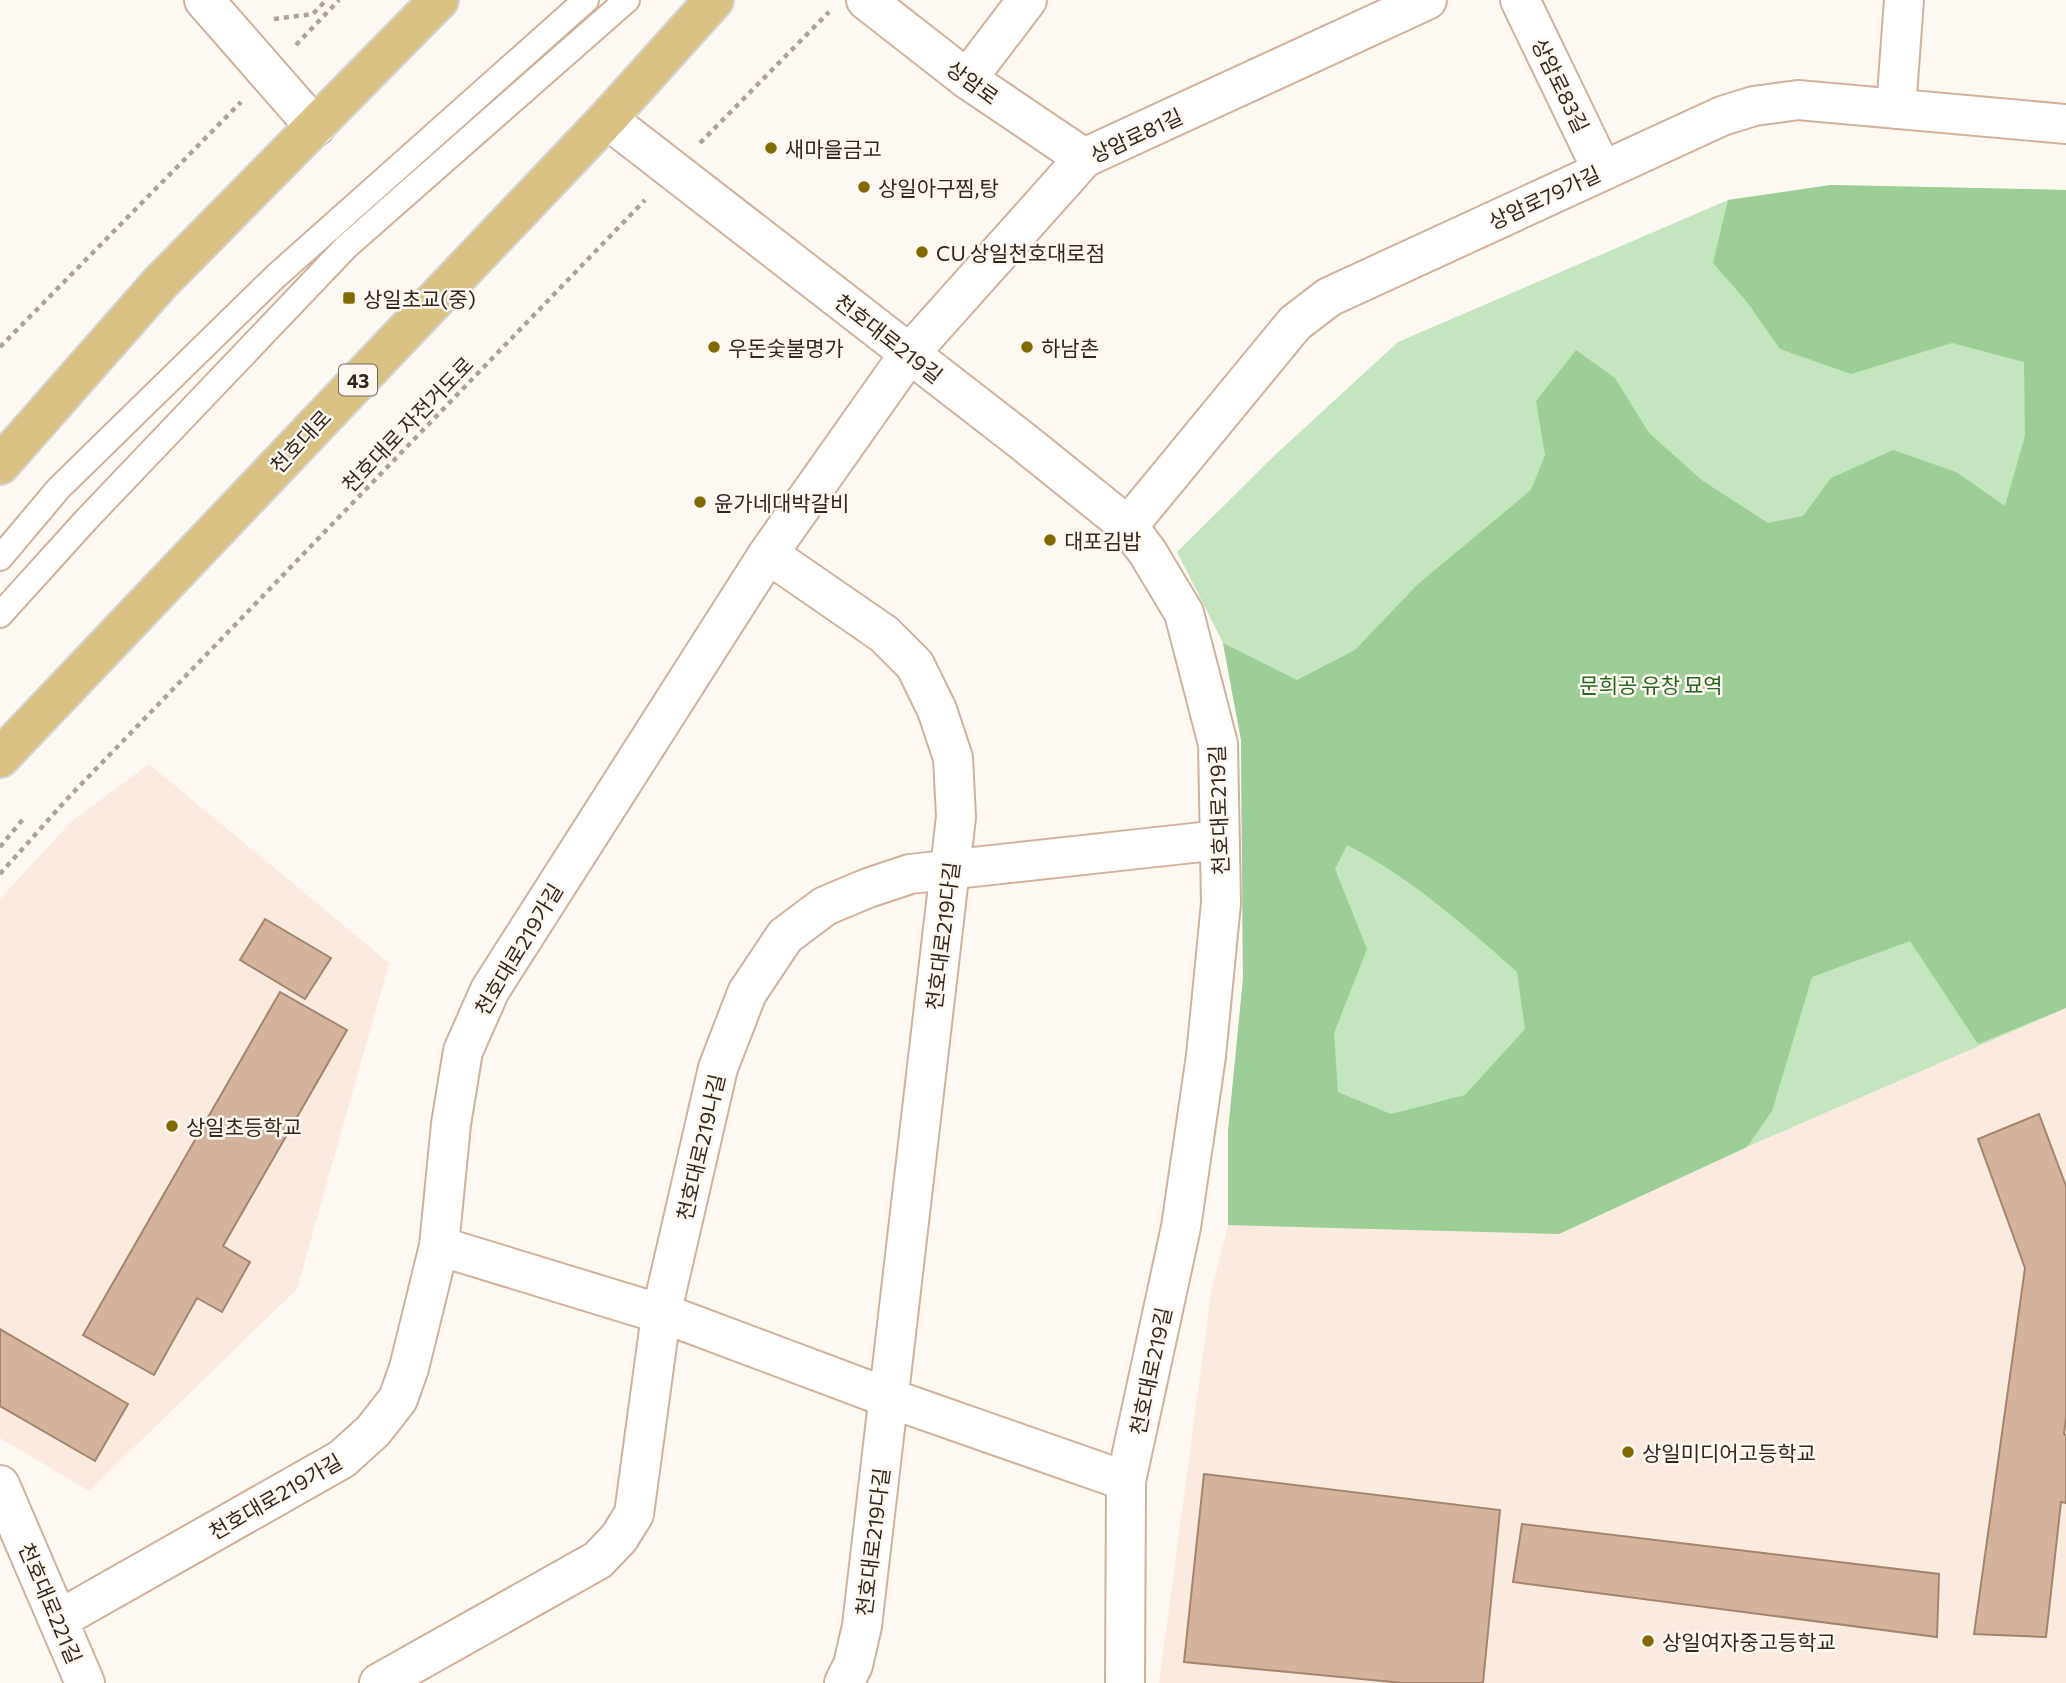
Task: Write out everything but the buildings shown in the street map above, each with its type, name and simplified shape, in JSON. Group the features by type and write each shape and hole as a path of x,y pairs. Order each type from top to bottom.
{"main road":[{"path":"0,466 160,283 439,0"},
{"name":"천호대로","path":"0,758 607,119 714,0"}],"street":[{"path":"204,0 315,127"},
{"path":"967,79 1027,0"},
{"name":"상암로81길","path":"909,354 1084,158 1427,0"},
{"name":"상암로83길","path":"1520,0 1602,170"},
{"path":"1896,109 1904,0"},
{"name":"상암로","path":"851,3 1084,158"},
{"name":"상암로79가길","path":"1128,526 1295,323 1329,297 1722,116 1754,106 1798,100 2066,124"},
{"name":"천호대로219길","path":"607,119 1128,526 1184,613 1218,744 1221,903 1202,1083 1181,1227 1126,1481 1125,1683"},
{"name":"천호대로219가길","path":"58,1620 342,1459 373,1431 398,1399 409,1368 439,1246 451,1124 463,1051 477,1015 768,554 909,354"},
{"name":"천호대로219다길","path":"768,554 884,634 915,665 937,710 953,758 956,817 889,1398 862,1626 853,1665 844,1683"},
{"name":"천호대로219나길","path":"379,1683 598,1560 619,1538 634,1514 661,1315 718,1068 747,993 785,936 825,906 910,874 1220,840"},
{"path":"439,1246 661,1315 1126,1481"},
{"name":"천호대로221길","path":"0,1485 85,1683"}],"lane":[{"path":"0,558 59,488 276,276 586,0"},
{"path":"0,615 86,520 346,247 627,0"}],"path":[{"path":"273,19 313,14 326,0"},
{"path":"0,347 339,0"},
{"name":"천호대로 자전거도로","path":"0,874 67,799 673,171 851,3"},
{"path":"0,847 24,818"}],"shaded area":[{"name":"상일초등학교","path":"149,764 389,963 297,1289 89,1491 0,1438 0,899 71,822"},
{"name":"상일미디어고등학교","path":"2066,1008 2066,1683 1159,1683 1211,1293 1228,1225 1560,1234 1747,1147"}],"green space":[{"name":"문희공 유창 묘역","path":"1831,185 2066,190 2066,1008 1747,1147 1559,1234 1228,1225 1228,1132 1243,979 1241,740 1223,643 1177,552 1275,455 1398,342 1728,200"},
{"name":"문희공 유창 묘역","path":"1831,185 2066,190 2066,1008 1978,1044 1910,941 1812,977 1772,1111 1747,1147 1559,1234 1228,1225 1228,1132 1243,979 1241,740 1223,643 1297,680 1355,650 1418,584 1531,490 1545,455 1536,401 1576,350 1615,378 1649,433 1703,481 1768,523 1803,516 1831,478 1893,450 1956,472 2005,506 2025,436 2024,362 1952,343 1851,374 1780,349 1747,302 1713,263 1728,200","holes":["1347,845 1436,903 1517,972 1525,1029 1465,1095 1391,1114 1338,1092 1334,1033 1367,949 1335,869"]}],"place":[{"name":"새마을금고","path":"771,148"},
{"name":"상일아구찜,탕","path":"864,187"},
{"name":"CU 상일천호대로점","path":"922,252"},
{"name":"상일초교(중)","path":"349,298"},
{"name":"우돈숯불명가","path":"714,347"},
{"name":"하남촌","path":"1027,347"},
{"name":"윤가네대박갈비","path":"700,502"},
{"name":"대포김밥","path":"1050,540"},
{"name":"상일초등학교","path":"172,1126"},
{"name":"상일미디어고등학교","path":"1628,1452"},
{"name":"상일여자중고등학교","path":"1648,1641"}]}
